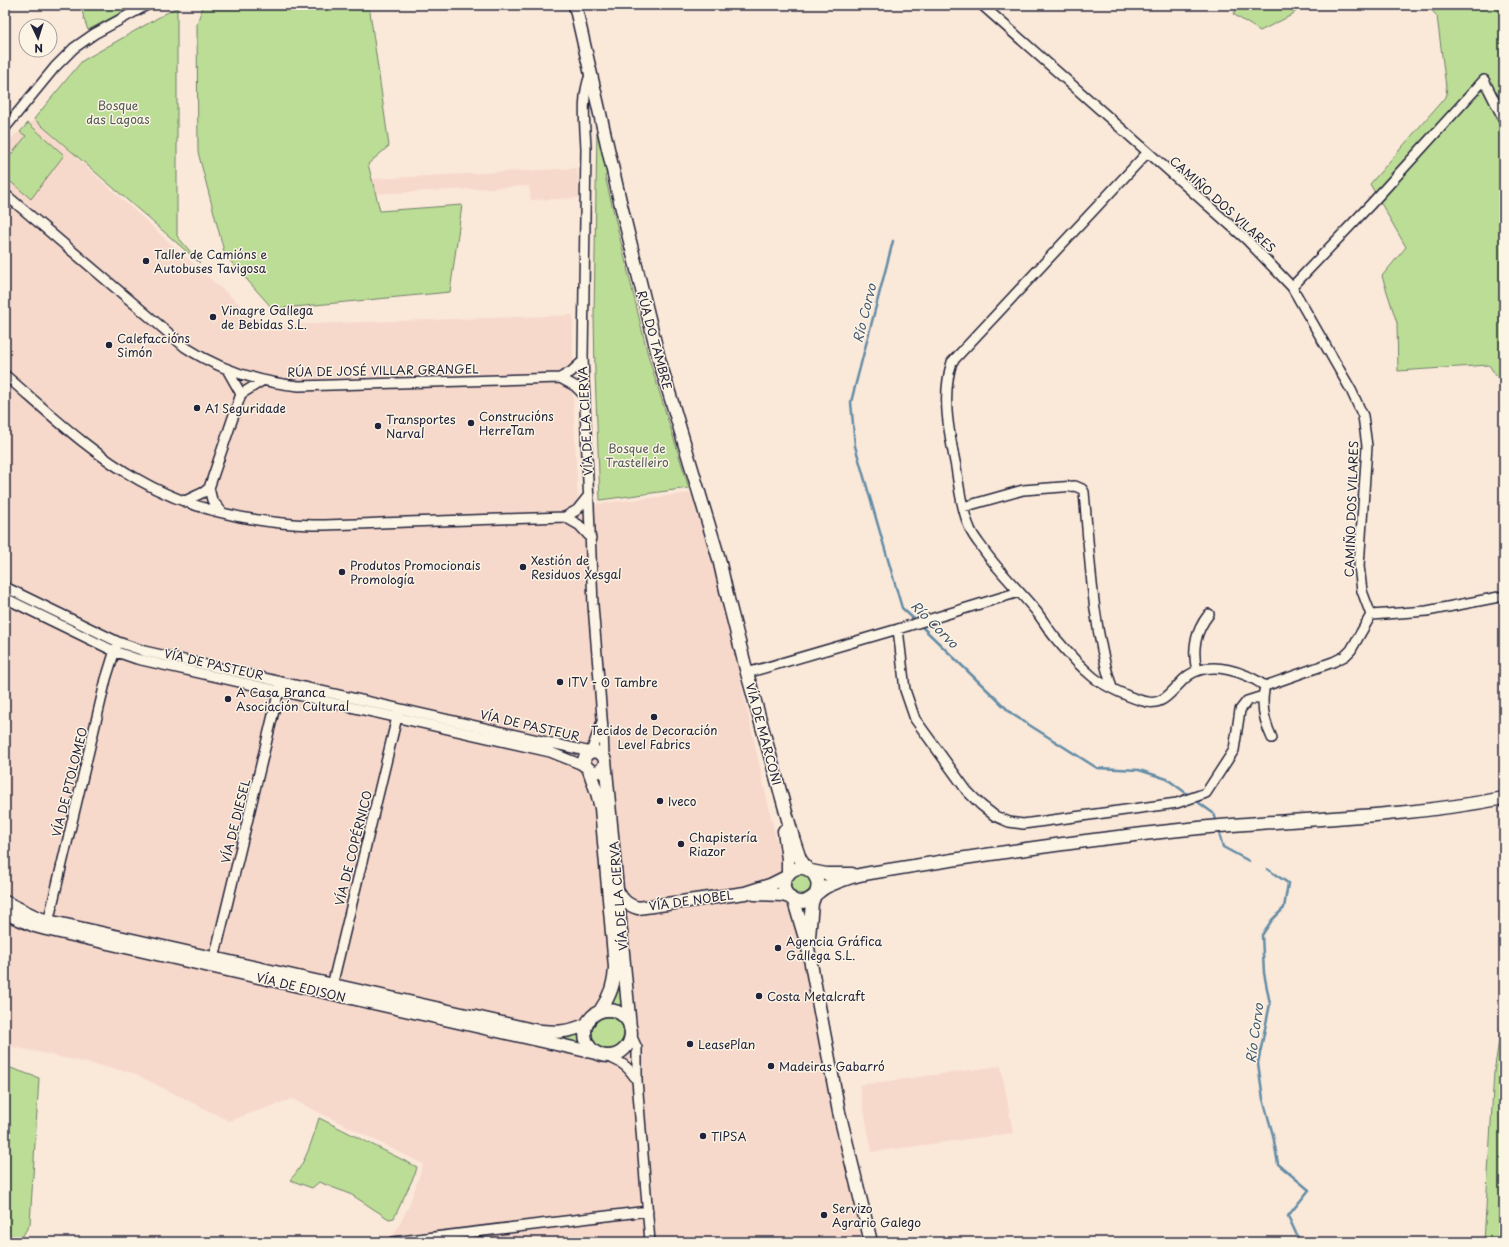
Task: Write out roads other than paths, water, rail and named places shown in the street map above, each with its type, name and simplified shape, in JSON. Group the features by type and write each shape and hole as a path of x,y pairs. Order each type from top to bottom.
{"main road":[{"name":"RÚA DO TAMBRE","path":"575,5 590,75 593,109 659,359 719,559 747,673"},
{"name":"VÍA DE MARCONI","path":"747,673 774,769 780,796 788,859 787,876"},
{"path":"591,752 600,752 605,760 604,767 599,771 592,772 584,762 586,756 591,752"},
{"name":"VÍA DE LA CIERVA","path":"605,760 631,1032"},
{"name":"VÍA DE LA CIERVA","path":"589,770 601,808 616,968 613,986 600,1012"},
{"name":"VÍA DE MARCONI","path":"780,796 788,818 796,849 809,870"},
{"path":"871,1242 839,1112 808,948 792,899 787,894 784,886 787,876 797,869 826,874 861,874 1030,848 1199,828 1406,813 1504,798"},
{"path":"808,948 810,921 818,889 817,879 809,870"},
{"path":"792,899 803,902 812,899 816,894 828,886 861,874"},
{"name":"VÍA DE NOBEL","path":"618,892 623,900 631,906 638,908 745,893 770,885 787,876"},
{"name":"VÍA DE NOBEL","path":"745,893 776,895 792,899"},
{"name":"VÍA DE EDISON","path":"5,902 36,917 47,925"},
{"name":"VÍA DE NOBEL","path":"621,926 629,914 638,908"},
{"name":"VÍA DE EDISON","path":"5,913 35,926 47,925 332,989 603,1055"},
{"name":"VÍA DE EDISON","path":"332,989 533,1030 550,1032 568,1031 587,1024"},
{"path":"613,1010 619,1013 624,1017 631,1032 627,1046 623,1050 612,1055 603,1055 594,1051 586,1038 585,1031 587,1024 594,1014 600,1012 613,1010"}],"street":[{"path":"5,128 55,67 74,48 94,34 147,5"},
{"name":"CAMIÑO DOS VILARES","path":"988,7 1147,153 1247,240 1292,287 1351,390 1363,416 1367,446 1359,566 1362,591 1371,616"},
{"name":"VÍA DE LA CIERVA","path":"590,75 585,90 584,104 593,109 583,361 593,605 605,760"},
{"path":"1292,287 1371,204 1484,80 1504,120"},
{"path":"584,104 588,98 593,109"},
{"path":"1147,153 952,362 948,373 946,408 963,507 972,532 987,555 1036,612 1057,640 1094,678 1112,688 1148,702 1159,702 1164,699 1184,679 1197,671 1213,669 1236,670 1266,686 1333,662 1346,656 1351,650 1371,616 1427,611 1504,596"},
{"name":"RÚA DE JOSÉ VILLAR GRANGEL","path":"5,194 172,337 198,355 228,371 246,377 262,381 300,386 584,377"},
{"path":"583,361 564,378 585,396"},
{"path":"228,371 242,391"},
{"path":"5,375 72,433 106,460 139,480 175,498 222,512 269,522 314,525 570,517 580,514 590,516"},
{"path":"203,507 202,499 207,492 246,377"},
{"path":"242,391 262,381"},
{"path":"963,507 1023,490 1070,486 1080,487 1082,489 1084,492 1098,633 1112,688"},
{"path":"185,501 207,492"},
{"path":"207,492 222,512"},
{"path":"570,517 589,495"},
{"path":"570,517 584,529 591,538"},
{"name":"VÍA DE PASTEUR","path":"5,587 118,642 144,651 591,752"},
{"path":"747,673 1019,592"},
{"name":"VÍA DE PASTEUR","path":"5,598 114,651 137,659 550,752 580,764 589,770"},
{"path":"1197,671 1194,652 1198,631 1209,614"},
{"path":"898,629 905,690 915,719 967,791 995,816 1009,822 1023,824 1177,803 1206,793 1234,750 1240,710 1247,701 1263,696"},
{"name":"VÍA DE PTOLOMEO","path":"47,925 104,686 118,642"},
{"name":"VÍA DE DIESEL","path":"213,962 281,681"},
{"path":"1266,686 1263,696 1265,720 1272,738"},
{"name":"VÍA DE COPÉRNICO","path":"332,989 399,708"},
{"name":"VÍA DE LA CIERVA","path":"591,752 598,736 602,719"},
{"name":"VÍA DE LA CIERVA","path":"631,1032 636,1048 637,1080 650,1242"},
{"path":"603,1055 619,1061 630,1068 637,1080"},
{"path":"394,1242 648,1211"}],"waterway":[{"name":"Río Corvo","path":"893,241 851,402 855,446 902,608 916,621"},
{"name":"Río Corvo","path":"919,624 1012,714 1097,768 1139,770 1167,779 1190,796"},
{"name":"Río Corvo","path":"1195,800 1213,813 1216,823"},
{"name":"Río Corvo","path":"1218,830 1223,847 1249,861"},
{"name":"Río Corvo","path":"1267,869 1288,883 1284,908 1272,920 1262,935 1264,973 1270,1004 1258,1063 1263,1099 1273,1135 1278,1164 1309,1190 1288,1216 1300,1242"}],"place":[{"name":"Taller de Camións e Autobuses Tavigosa","path":"146,261"},
{"name":"Vinagre Gallega de Bebidas S.L.","path":"213,317"},
{"name":"Calefaccións Simón","path":"109,345"},
{"name":"A1 Seguridade","path":"197,408"},
{"name":"Construcións HerreTam","path":"471,423"},
{"name":"Transportes Narval","path":"378,426"},
{"name":"Xestión de Residuos Xesgal","path":"523,567"},
{"name":"Produtos Promocionais Promología","path":"342,572"},
{"name":"ITV - O Tambre","path":"560,682"},
{"name":"A Casa Branca Asociación Cultural","path":"228,699"},
{"name":"Tecidos de Decoración Level Fabrics","path":"654,717"},
{"name":"Iveco","path":"660,801"},
{"name":"Chapistería Riazor","path":"681,844"},
{"name":"Agencia Gráfica Gallega S.L.","path":"778,948"},
{"name":"Costa Metalcraft","path":"759,996"},
{"name":"LeasePlan","path":"690,1044"},
{"name":"Madeiras Gabarró","path":"771,1066"},
{"name":"TIPSA","path":"703,1136"},
{"name":"Servizo Agrario Galego","path":"824,1215"}],"park label":[{"name":"Bosque das Lagoas","path":"118,112"},
{"name":"Bosque de Trastelleiro","path":"637,455"}]}
